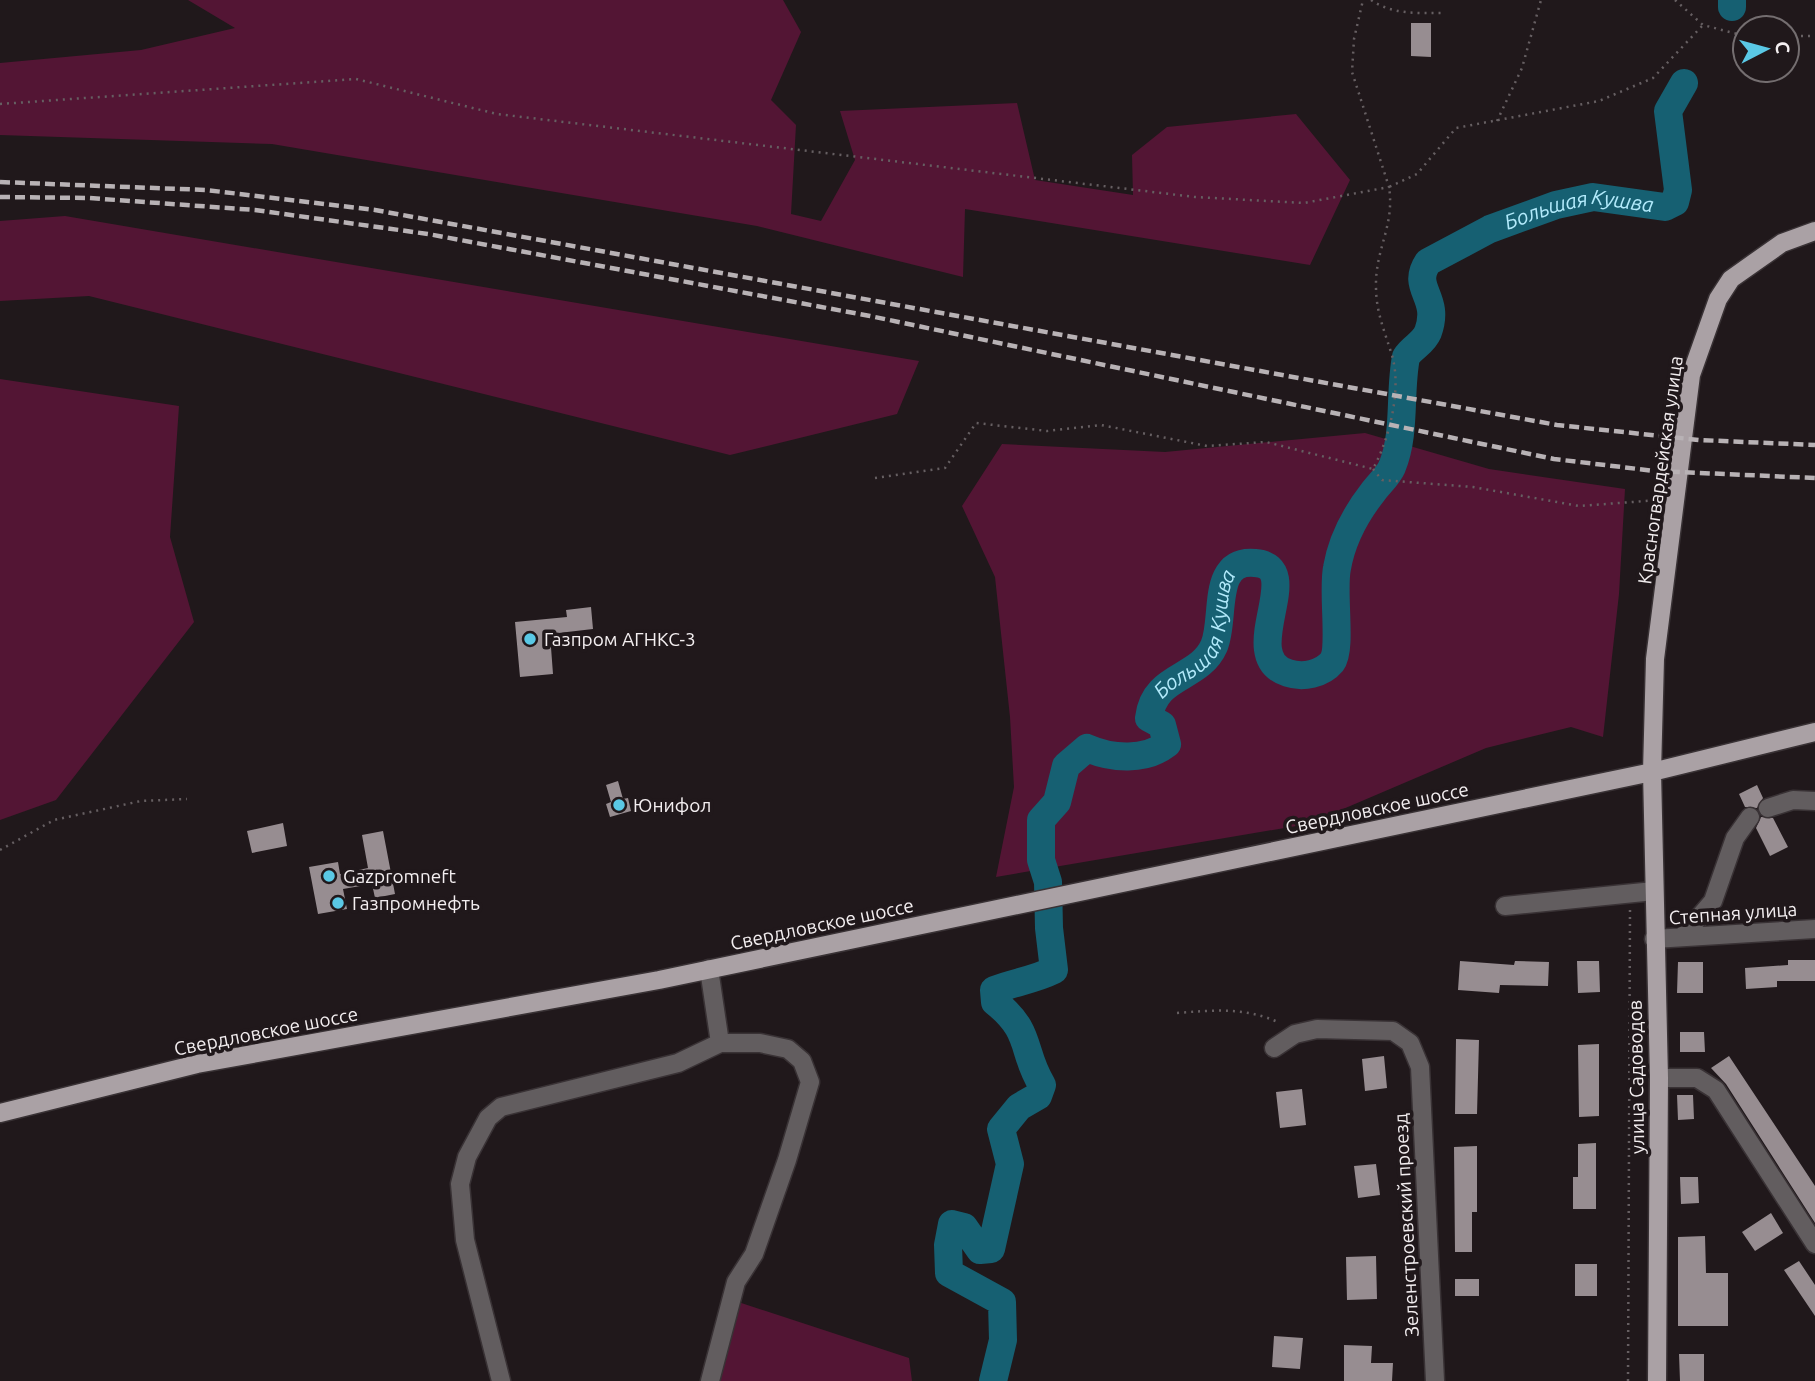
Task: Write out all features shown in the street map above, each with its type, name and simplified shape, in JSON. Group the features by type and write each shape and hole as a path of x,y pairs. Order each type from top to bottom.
{"main road":[{"name":"Красногвардейская улица","path":"1652,772 1655,659 1691,375 1718,299 1731,279 1782,243 1815,231"},
{"name":"Свердловское шоссе","path":"0,1113 197,1064 709,969 1652,772 1815,732"},
{"name":"улица Садоводов","path":"1652,772 1659,1078 1657,1381"}],"street":[{"path":"1768,807 1793,800 1815,801"},
{"path":"1682,937 1713,901 1735,838 1750,817"},
{"path":"1505,906 1654,891"},
{"name":"Степная улица","path":"1654,939 1815,929"},
{"path":"709,969 720,1043"},
{"name":"Зеленстроевский проезд","path":"1295,1034 1317,1030 1393,1031 1410,1044 1420,1067 1435,1381"},
{"path":"1273,1048 1295,1034"},
{"path":"501,1381 466,1240 460,1184 467,1157 488,1118 501,1107 678,1063 720,1043 760,1043 788,1049 802,1061 810,1082 791,1148 754,1254 736,1282 710,1381"},
{"path":"1659,1078 1697,1078 1716,1090 1815,1244"}],"path":[{"path":"1363,0 1354,39 1352,72 1389,187 1393,211 1377,266 1376,286 1380,321 1393,359 1394,384 1385,447 1373,469"},
{"path":"1371,0 1384,8 1408,13 1444,13"},
{"path":"1497,121 1522,68 1542,0"},
{"path":"1675,0 1703,25 1731,32"},
{"path":"0,104 356,79 497,114 1182,195 1304,203 1389,187 1417,174 1456,128 1599,102 1653,78 1703,25"},
{"path":"875,478 945,468 976,423 1047,431 1101,425 1207,446 1266,442 1373,469 1382,480 1473,487 1579,506 1675,499"},
{"path":"0,849 54,820 141,801 187,799"},
{"path":"1628,1381 1630,893"},
{"path":"1177,1013 1225,1009 1261,1014 1295,1034"}],"shaded area":[{"path":"188,0 783,0 801,32 771,100 796,125 791,214 821,221 855,160 840,111 1017,103 1035,180 1133,195 1132,155 1167,127 1296,114 1350,180 1310,265 965,209 963,277 757,226 272,144 0,135 0,63 141,50 235,28"},
{"path":"65,216 919,361 897,414 730,455 89,296 0,301 0,221"},
{"path":"0,379 179,406 170,537 194,622 56,800 0,820"},
{"path":"1365,433 1489,469 1625,489 1619,594 1603,737 1571,727 1486,748 1308,824 996,877 1014,787 1010,717 995,577 962,506 1002,444 1165,452"},
{"path":"726,1298 909,1358 912,1381 701,1381"}],"building":[{"path":"1411,23 1431,23 1431,57 1411,56"},
{"path":"591,607 593,629 550,634 553,674 520,677 515,622 567,617 566,610"},
{"path":"618,781 623,799 628,798 631,811 610,817 606,804 611,802 606,785"},
{"path":"1757,785 1763,798 1757,808 1745,807 1739,794"},
{"path":"1761,817 1773,818 1788,847 1770,856 1756,828"},
{"path":"283,823 287,846 252,853 247,831"},
{"path":"383,831 395,894 375,898 372,884 343,889 347,909 318,914 309,867 338,862 340,874 368,868 362,835"},
{"path":"1788,960 1815,960 1815,981 1777,981 1777,987 1746,989 1745,968 1788,965"},
{"path":"1460,961 1514,965 1515,961 1549,962 1548,986 1500,985 1499,993 1458,990"},
{"path":"1577,961 1599,961 1600,992 1578,993"},
{"path":"1678,962 1703,962 1703,993 1677,993"},
{"path":"1680,1032 1704,1032 1705,1052 1680,1052"},
{"path":"1456,1039 1479,1040 1477,1114 1455,1114"},
{"path":"1599,1044 1599,1116 1579,1117 1578,1045"},
{"path":"1384,1056 1387,1088 1365,1091 1362,1059"},
{"path":"1729,1056 1815,1186 1815,1223 1726,1084 1711,1068"},
{"path":"1302,1089 1306,1125 1280,1128 1276,1092"},
{"path":"1677,1095 1693,1095 1694,1119 1678,1120"},
{"path":"1596,1143 1596,1209 1573,1209 1573,1177 1578,1177 1578,1144"},
{"path":"1477,1146 1477,1212 1472,1212 1472,1252 1455,1252 1454,1147"},
{"path":"1376,1164 1380,1195 1358,1198 1354,1166"},
{"path":"1680,1177 1698,1177 1699,1203 1681,1204"},
{"path":"1771,1213 1783,1233 1755,1251 1742,1232"},
{"path":"1705,1236 1706,1273 1728,1273 1728,1326 1678,1326 1678,1237"},
{"path":"1376,1256 1377,1299 1347,1300 1346,1257"},
{"path":"1799,1261 1815,1285 1815,1316 1784,1270"},
{"path":"1575,1264 1597,1264 1597,1296 1575,1296"},
{"path":"1455,1279 1479,1279 1479,1296 1455,1296"},
{"path":"1274,1336 1303,1338 1300,1369 1272,1367"},
{"path":"1344,1345 1372,1346 1371,1363 1393,1363 1392,1381 1344,1381"},
{"path":"1679,1354 1704,1354 1704,1381 1680,1381"}],"waterway":[{"name":"Большая Кушва","path":"1732,0 1732,7"},
{"name":"Большая Кушва","path":"993,1381 1003,1340 1002,1302 949,1273 948,1245 952,1224 964,1227 980,1250 991,1249 1010,1164 1001,1129 1019,1107 1038,1096 1042,1085 1021,1032 995,1002 994,990 1054,970 1049,928 1048,882 1041,860 1041,820 1057,802 1066,766 1087,748 1117,756 1139,756 1167,744 1162,725 1149,718 1153,704 1159,693 1198,665 1214,646 1225,580 1231,570 1241,564 1255,563 1269,568 1275,579 1268,632 1268,649 1274,664 1288,673 1300,675 1318,672 1332,662 1336,645 1336,578 1339,557 1355,519 1390,470 1396,454 1401,427 1406,357 1426,336 1431,320 1431,310 1422,279 1428,262 1490,229 1556,205 1593,197 1665,207 1675,202 1678,190 1668,111 1684,83"}],"railway":[{"path":"0,182 206,190 375,210 1557,425 1699,440 1815,445"},
{"path":"0,197 89,198 255,210 428,234 870,316 1554,459 1655,471 1815,478"}],"place":[{"name":"Газпром АГНКС-3","path":"530,639"},
{"name":"Юнифол","path":"619,805"},
{"name":"Gazpromneft","path":"329,876"},
{"name":"Газпромнефть","path":"338,903"}]}
